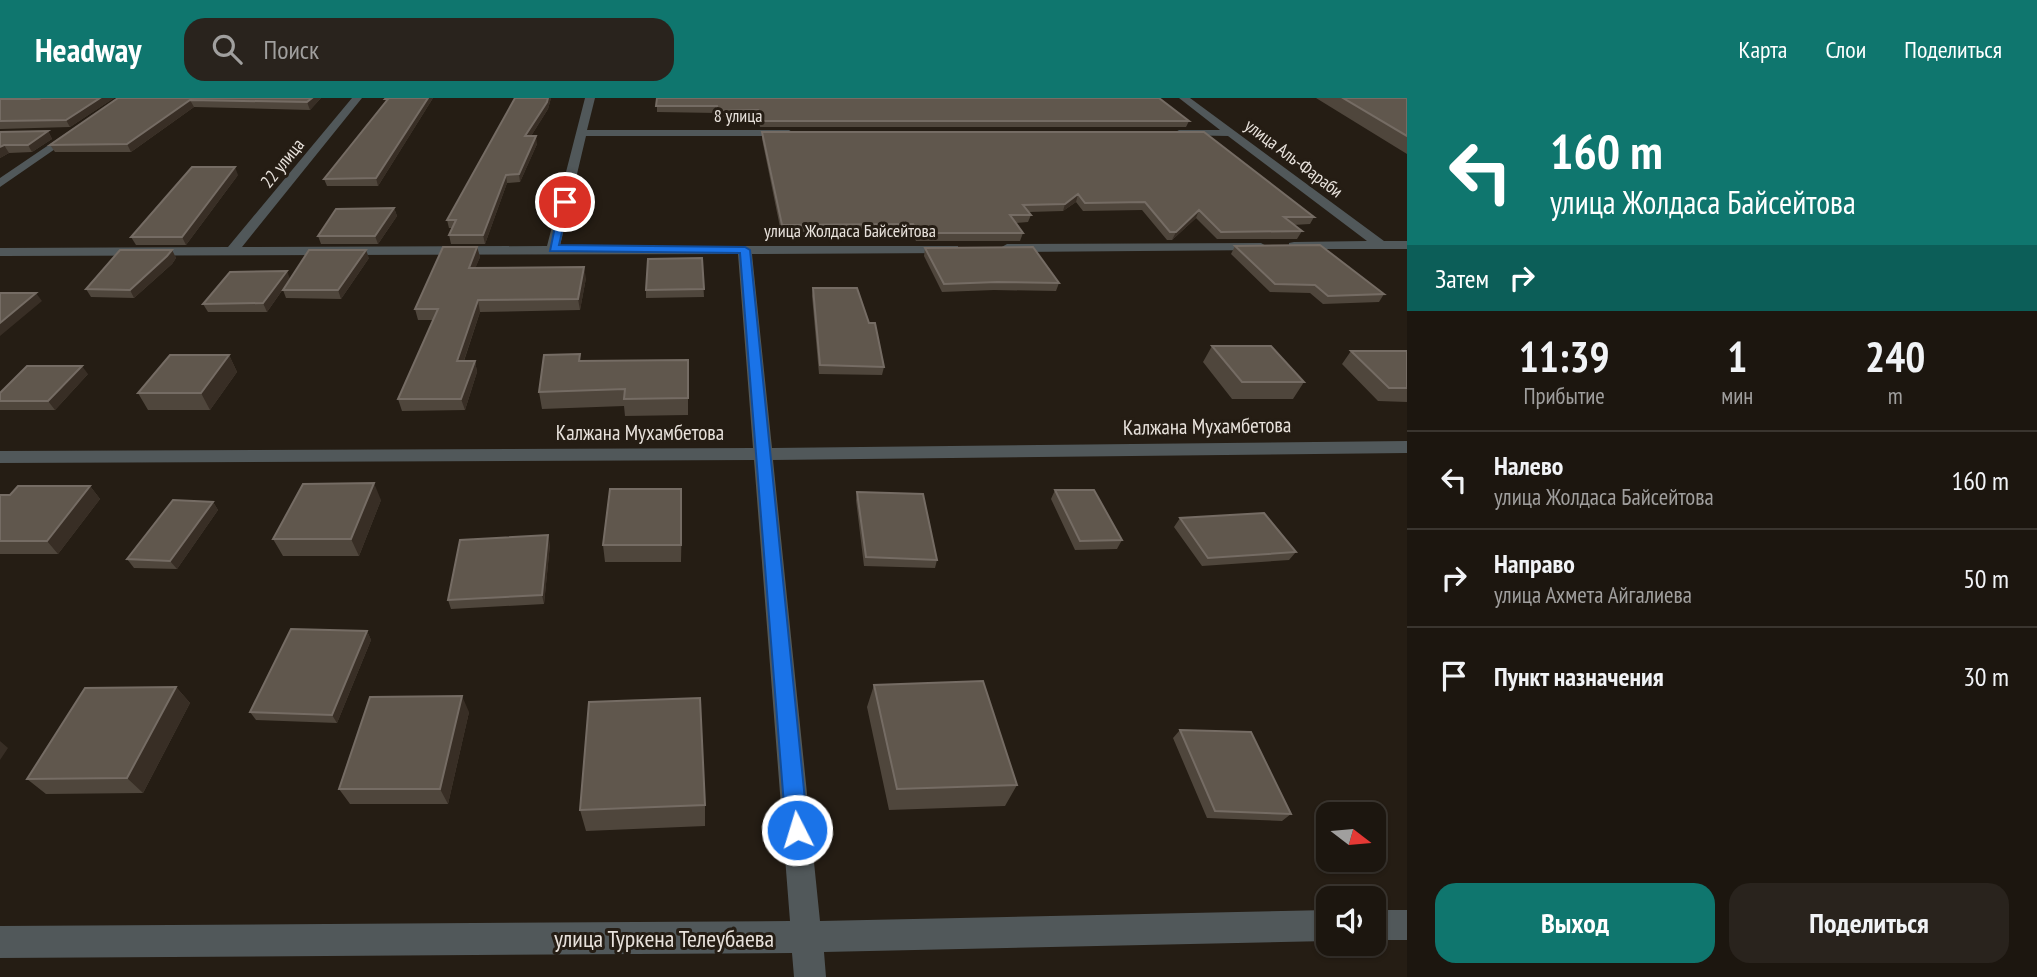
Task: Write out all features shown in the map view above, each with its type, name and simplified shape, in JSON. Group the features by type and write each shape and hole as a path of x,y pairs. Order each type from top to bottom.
{"street":[{"path":"0,183 124,98"},
{"name":"22 улица","path":"233,250 357,98"},
{"path":"553,248 590,98"},
{"name":"улица Аль-Фараби","path":"1184,98 1382,246"},
{"path":"48,134 72,133"},
{"name":"8 улица","path":"582,133 802,133"},
{"path":"1162,133 1231,133"},
{"path":"994,248 1407,245"},
{"name":"улица Жолдаса Байсейтова","path":"0,252 553,248 966,249"},
{"path":"745,250 810,977"},
{"name":"Калжана Мухамбетова","path":"0,457 763,454 1407,447"},
{"path":"1386,926 1407,925"},
{"name":"улица Туркена Телеубаева","path":"0,942 806,937 1316,926"}],"building":[{"path":"100,98 66,120 0,121 0,99"},
{"path":"118,98 312,98 307,102 190,100 127,144 50,145"},
{"path":"386,98 428,98 376,178 324,179 388,99"},
{"path":"515,98 548,98 525,136 536,136 519,174 506,175 483,235 449,235 456,220 447,220"},
{"path":"657,98 1159,98 1189,121 760,121 758,110 718,111 717,106 656,106"},
{"path":"1343,98 1407,98 1407,136"},
{"path":"48,131 28,145 0,147 0,132"},
{"path":"762,132 1204,132 1314,217 1284,217 1302,231 1221,232 1199,210 1176,232 1170,232 1145,202 1085,203 1078,194 1065,204 1023,205 1031,215 1010,215 1023,233 918,233 913,224 782,225"},
{"path":"192,167 235,167 182,237 131,237"},
{"path":"394,208 375,236 318,236 336,209"},
{"path":"1320,245 1384,294 1328,296 1315,285 1275,284 1235,246"},
{"path":"443,247 477,247 469,268 584,267 578,299 478,300 457,361 475,361 461,399 398,399 438,309 415,309"},
{"path":"1033,247 1059,283 944,284 925,248"},
{"path":"120,250 172,250 130,290 86,289"},
{"path":"309,250 366,250 338,290 283,290"},
{"path":"702,258 704,289 646,290 648,259"},
{"path":"287,271 263,303 203,304 230,272"},
{"path":"813,288 857,288 869,323 875,323 884,367 820,365"},
{"path":"0,293 36,293 0,323"},
{"path":"1212,346 1271,346 1304,382 1242,382"},
{"path":"1351,351 1407,351 1407,388 1389,388"},
{"path":"580,354 579,361 688,360 688,398 624,399 625,389 539,392 544,355"},
{"path":"170,355 229,355 201,393 138,393"},
{"path":"27,366 82,366 48,401 0,401 0,393"},
{"path":"374,483 351,539 273,539 303,484"},
{"path":"18,486 90,486 47,541 0,541 0,495 10,495"},
{"path":"610,489 681,489 681,545 603,545"},
{"path":"1055,490 1094,490 1122,540 1080,541"},
{"path":"857,492 923,494 937,560 866,557"},
{"path":"173,500 213,502 170,561 127,559"},
{"path":"1264,513 1296,552 1208,558 1180,518"},
{"path":"548,535 542,595 448,600 460,540"},
{"path":"291,629 367,631 332,715 250,712"},
{"path":"983,681 1017,785 897,789 874,685"},
{"path":"176,687 127,778 27,779 85,688"},
{"path":"462,696 440,789 339,789 370,697"},
{"path":"700,698 705,805 580,810 589,702"},
{"path":"1180,730 1251,732 1291,814 1215,811"}],"route":[{"path":"565,202 553,248 745,250 797,830"}]}
